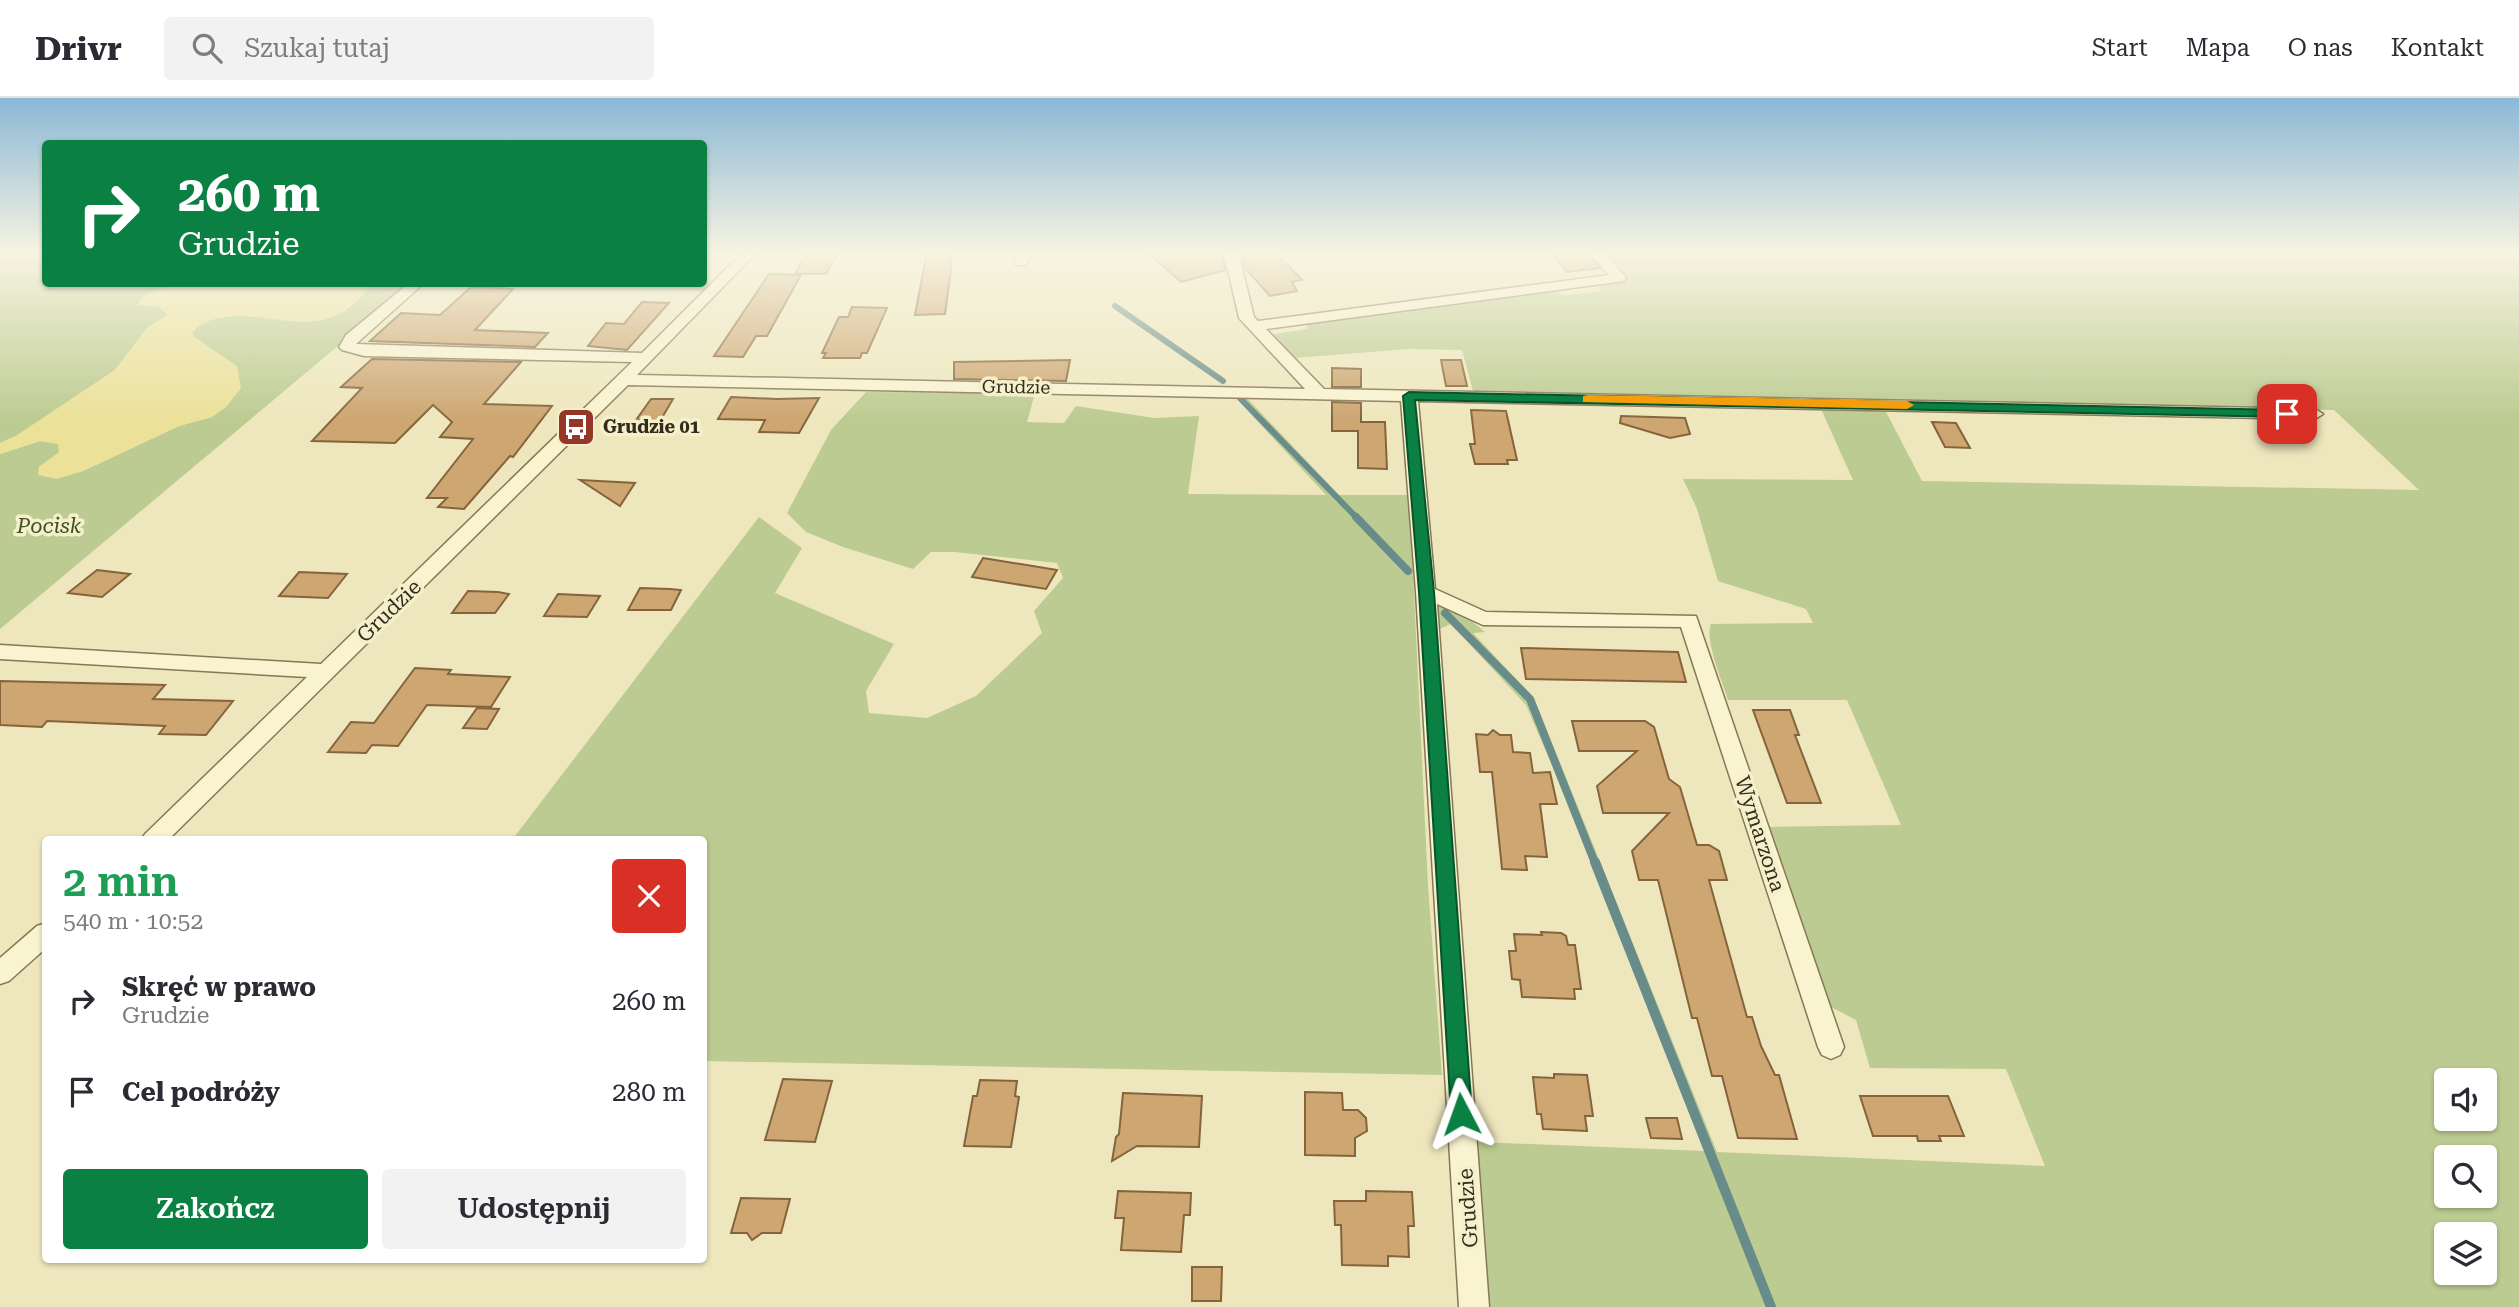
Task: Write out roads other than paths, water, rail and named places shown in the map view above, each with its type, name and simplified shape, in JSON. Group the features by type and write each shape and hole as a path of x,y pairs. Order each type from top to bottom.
{"street":[{"path":"387,308 351,338 347,347 364,351 646,358"},
{"name":"Grudzie","path":"157,836 694,308"},
{"path":"1244,308 1254,326 1318,393"},
{"path":"1254,326 1388,308"},
{"name":"Grudzie","path":"623,380 2315,414"},
{"name":"Grudzie","path":"1409,396 1426,592 1474,1307"},
{"name":"Wymarzona","path":"1426,592 1483,618 1689,621 1831,1047"},
{"path":"0,652 327,671"},
{"path":"0,973 42,936"}],"waterway":[{"path":"1118,308 1223,381"},
{"path":"1238,396 1358,519"},
{"path":"1356,517 1408,571"},
{"path":"1445,613 1530,699 1595,863"},
{"path":"1595,862 1771,1307"}],"place":[{"name":"Grudzie 01","path":"576,427"}],"park label":[{"name":"Pocisk","path":"49,526"}]}
